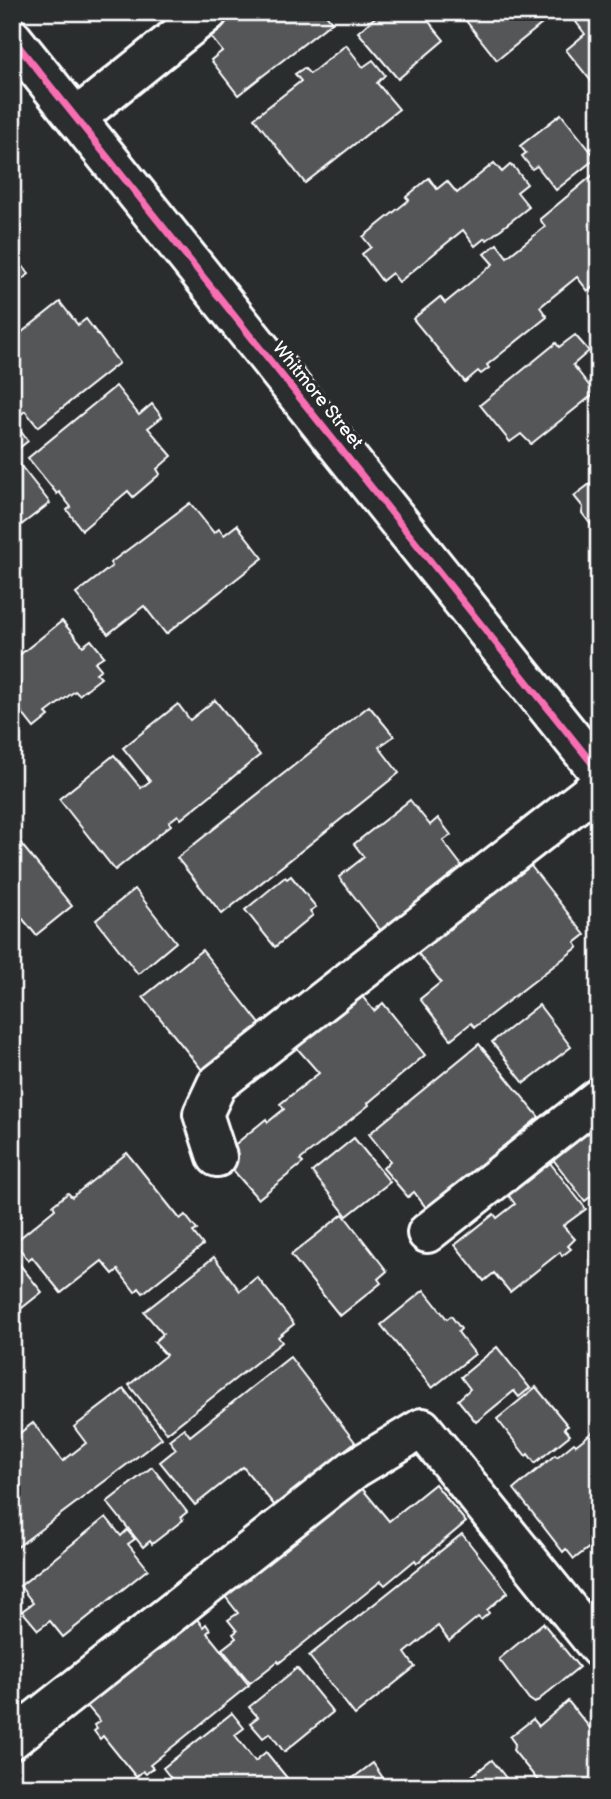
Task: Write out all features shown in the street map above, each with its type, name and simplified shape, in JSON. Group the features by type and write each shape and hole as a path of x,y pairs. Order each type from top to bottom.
{"street":[{"path":"76,118 208,12"},
{"name":"Whitmore Street","path":"12,38 599,772"},
{"path":"217,1157 203,1114 217,1084 599,786"},
{"path":"427,1233 599,1098"},
{"path":"12,1739 354,1469 422,1428 599,1648"}],"building":[{"path":"231,12 324,12 332,22 238,95 211,60 222,51 207,32"},
{"path":"381,12 421,12 444,40 398,79 358,32"},
{"path":"459,12 557,12 497,60"},
{"path":"588,12 599,12 599,91 566,50 585,34 576,22"},
{"path":"346,45 363,67 373,60 385,75 377,83 399,109 305,183 254,118 301,81 295,74 304,68 310,74"},
{"path":"561,114 596,158 556,190 537,166 532,169 522,156 526,153 520,146"},
{"path":"494,163 502,172 510,165 514,167 527,184 517,192 529,207 487,240 485,238 475,246 463,230 399,282 392,273 382,281 362,254 371,247 363,237 409,200 406,197 429,178 437,189 447,181 457,193"},
{"path":"599,170 599,282 588,291 577,277 540,307 547,317 487,365 489,368 481,374 478,371 465,382 413,319 440,297 445,303 493,264 484,254 497,244 507,257 545,227 540,219"},
{"path":"12,252 29,274 12,287"},
{"path":"60,302 78,325 86,319 119,363 38,427 25,411 13,421 28,441 12,454 12,340"},
{"path":"575,335 589,351 573,365 595,393 531,444 521,434 510,442 480,405 556,343 559,347"},
{"path":"116,386 139,415 152,404 162,417 148,428 172,456 157,469 160,474 133,497 128,491 82,530 67,510 71,507 28,458"},
{"path":"17,461 50,503 12,532 12,465"},
{"path":"599,477 599,530 595,530 582,513 583,507 574,496"},
{"path":"190,503 214,533 219,529 224,535 237,525 263,558 166,634 144,606 108,634 76,594 112,566 110,563"},
{"path":"62,621 83,646 91,640 104,656 95,662 101,669 96,673 101,678 79,695 75,691 46,713 49,716 34,728 12,700 12,691 21,684 12,672 12,661"},
{"path":"215,700 260,755 181,819 178,815 169,822 171,825 115,870 59,799 114,755 141,788 150,781 123,748 178,704 190,720"},
{"path":"369,706 394,736 379,747 399,773 222,914 177,858"},
{"path":"410,800 430,825 438,818 451,835 443,841 462,866 425,895 428,899 397,928 393,923 381,931 339,877 364,857 354,844"},
{"path":"12,833 72,906 36,935 12,906"},
{"path":"527,861 585,935 575,943 578,947 475,1027 471,1023 451,1039 420,999 441,982 412,946"},
{"path":"291,876 316,907 310,911 313,915 275,947 245,910 285,877 287,879"},
{"path":"135,889 176,942 138,974 96,920"},
{"path":"202,950 264,1029 206,1075 143,997"},
{"path":"354,986 374,1011 383,1003 425,1055 368,1103 369,1105 300,1160 303,1163 258,1199 221,1156 266,1119 268,1122 284,1109 280,1104 319,1073 289,1039"},
{"path":"539,1005 571,1047 524,1083 492,1042"},
{"path":"479,1044 539,1117 427,1209 414,1192 408,1197 383,1168 390,1161 369,1134"},
{"path":"590,1128 599,1139 599,1190 585,1201 552,1158"},
{"path":"354,1138 390,1182 347,1216 312,1172"},
{"path":"127,1153 180,1219 185,1215 197,1230 193,1232 203,1245 143,1293 139,1288 135,1292 118,1270 113,1274 102,1261 61,1293 32,1257 28,1260 15,1242 55,1209 53,1205 68,1193 72,1197"},
{"path":"547,1159 586,1209 563,1226 575,1239 568,1246 571,1249 562,1256 560,1252 510,1292 494,1273 484,1281 455,1245 494,1214 497,1218 515,1204 506,1192"},
{"path":"12,1204 22,1216 12,1224"},
{"path":"343,1214 387,1271 378,1279 381,1283 340,1316 291,1255"},
{"path":"12,1255 42,1292 12,1316"},
{"path":"214,1257 240,1291 257,1277 294,1324 278,1337 282,1342 167,1433 129,1385 166,1355 154,1342 163,1334 144,1312"},
{"path":"424,1290 447,1319 451,1316 461,1329 458,1332 475,1354 432,1388 381,1325"},
{"path":"497,1347 530,1388 519,1397 514,1391 476,1422 458,1400 470,1389 461,1377"},
{"path":"290,1357 355,1442 275,1506 243,1467 195,1505 160,1462 176,1449 169,1440 184,1428 190,1436"},
{"path":"536,1387 568,1426 564,1428 570,1435 535,1463 528,1454 526,1456 497,1419"},
{"path":"124,1389 162,1438 12,1551 12,1439 33,1423 63,1461 86,1443 74,1427"},
{"path":"599,1427 599,1540 574,1559 566,1549 563,1552 514,1489 555,1455 557,1457 574,1443 576,1445"},
{"path":"152,1467 187,1512 181,1517 183,1520 152,1544 150,1541 143,1547 107,1502"},
{"path":"435,1484 466,1522 417,1563 415,1560 385,1585 381,1581 250,1683 222,1649 236,1638 233,1634 237,1631 228,1620 238,1613 224,1595 360,1486 389,1521"},
{"path":"106,1517 121,1536 127,1530 135,1539 128,1544 148,1569 63,1637 50,1621 38,1630 22,1611 33,1603 20,1586"},
{"path":"462,1534 508,1592 487,1610 489,1613 481,1620 478,1617 449,1641 438,1626 405,1653 415,1667 355,1715 309,1656"},
{"path":"197,1619 203,1627 206,1624 210,1630 207,1633 249,1685 150,1765 153,1768 146,1774 143,1771 136,1777 103,1736 100,1739 94,1731 97,1729 94,1725 100,1721 87,1706 145,1659 141,1654 154,1644 159,1650"},
{"path":"543,1623 579,1667 535,1703 529,1699 499,1659"},
{"path":"297,1668 333,1712 284,1752 270,1733 263,1738 250,1723 258,1717 249,1707"},
{"path":"568,1701 599,1739 599,1787 543,1787 513,1750 515,1744 510,1737 533,1719 539,1726"},
{"path":"232,1713 244,1728 235,1735 255,1761 266,1752 292,1784 289,1787 178,1787 163,1768"},
{"path":"492,1760 513,1787 458,1787"},
{"path":"373,1763 389,1787 341,1787"}],"cycle path":[{"path":"12,38 599,772"}]}
